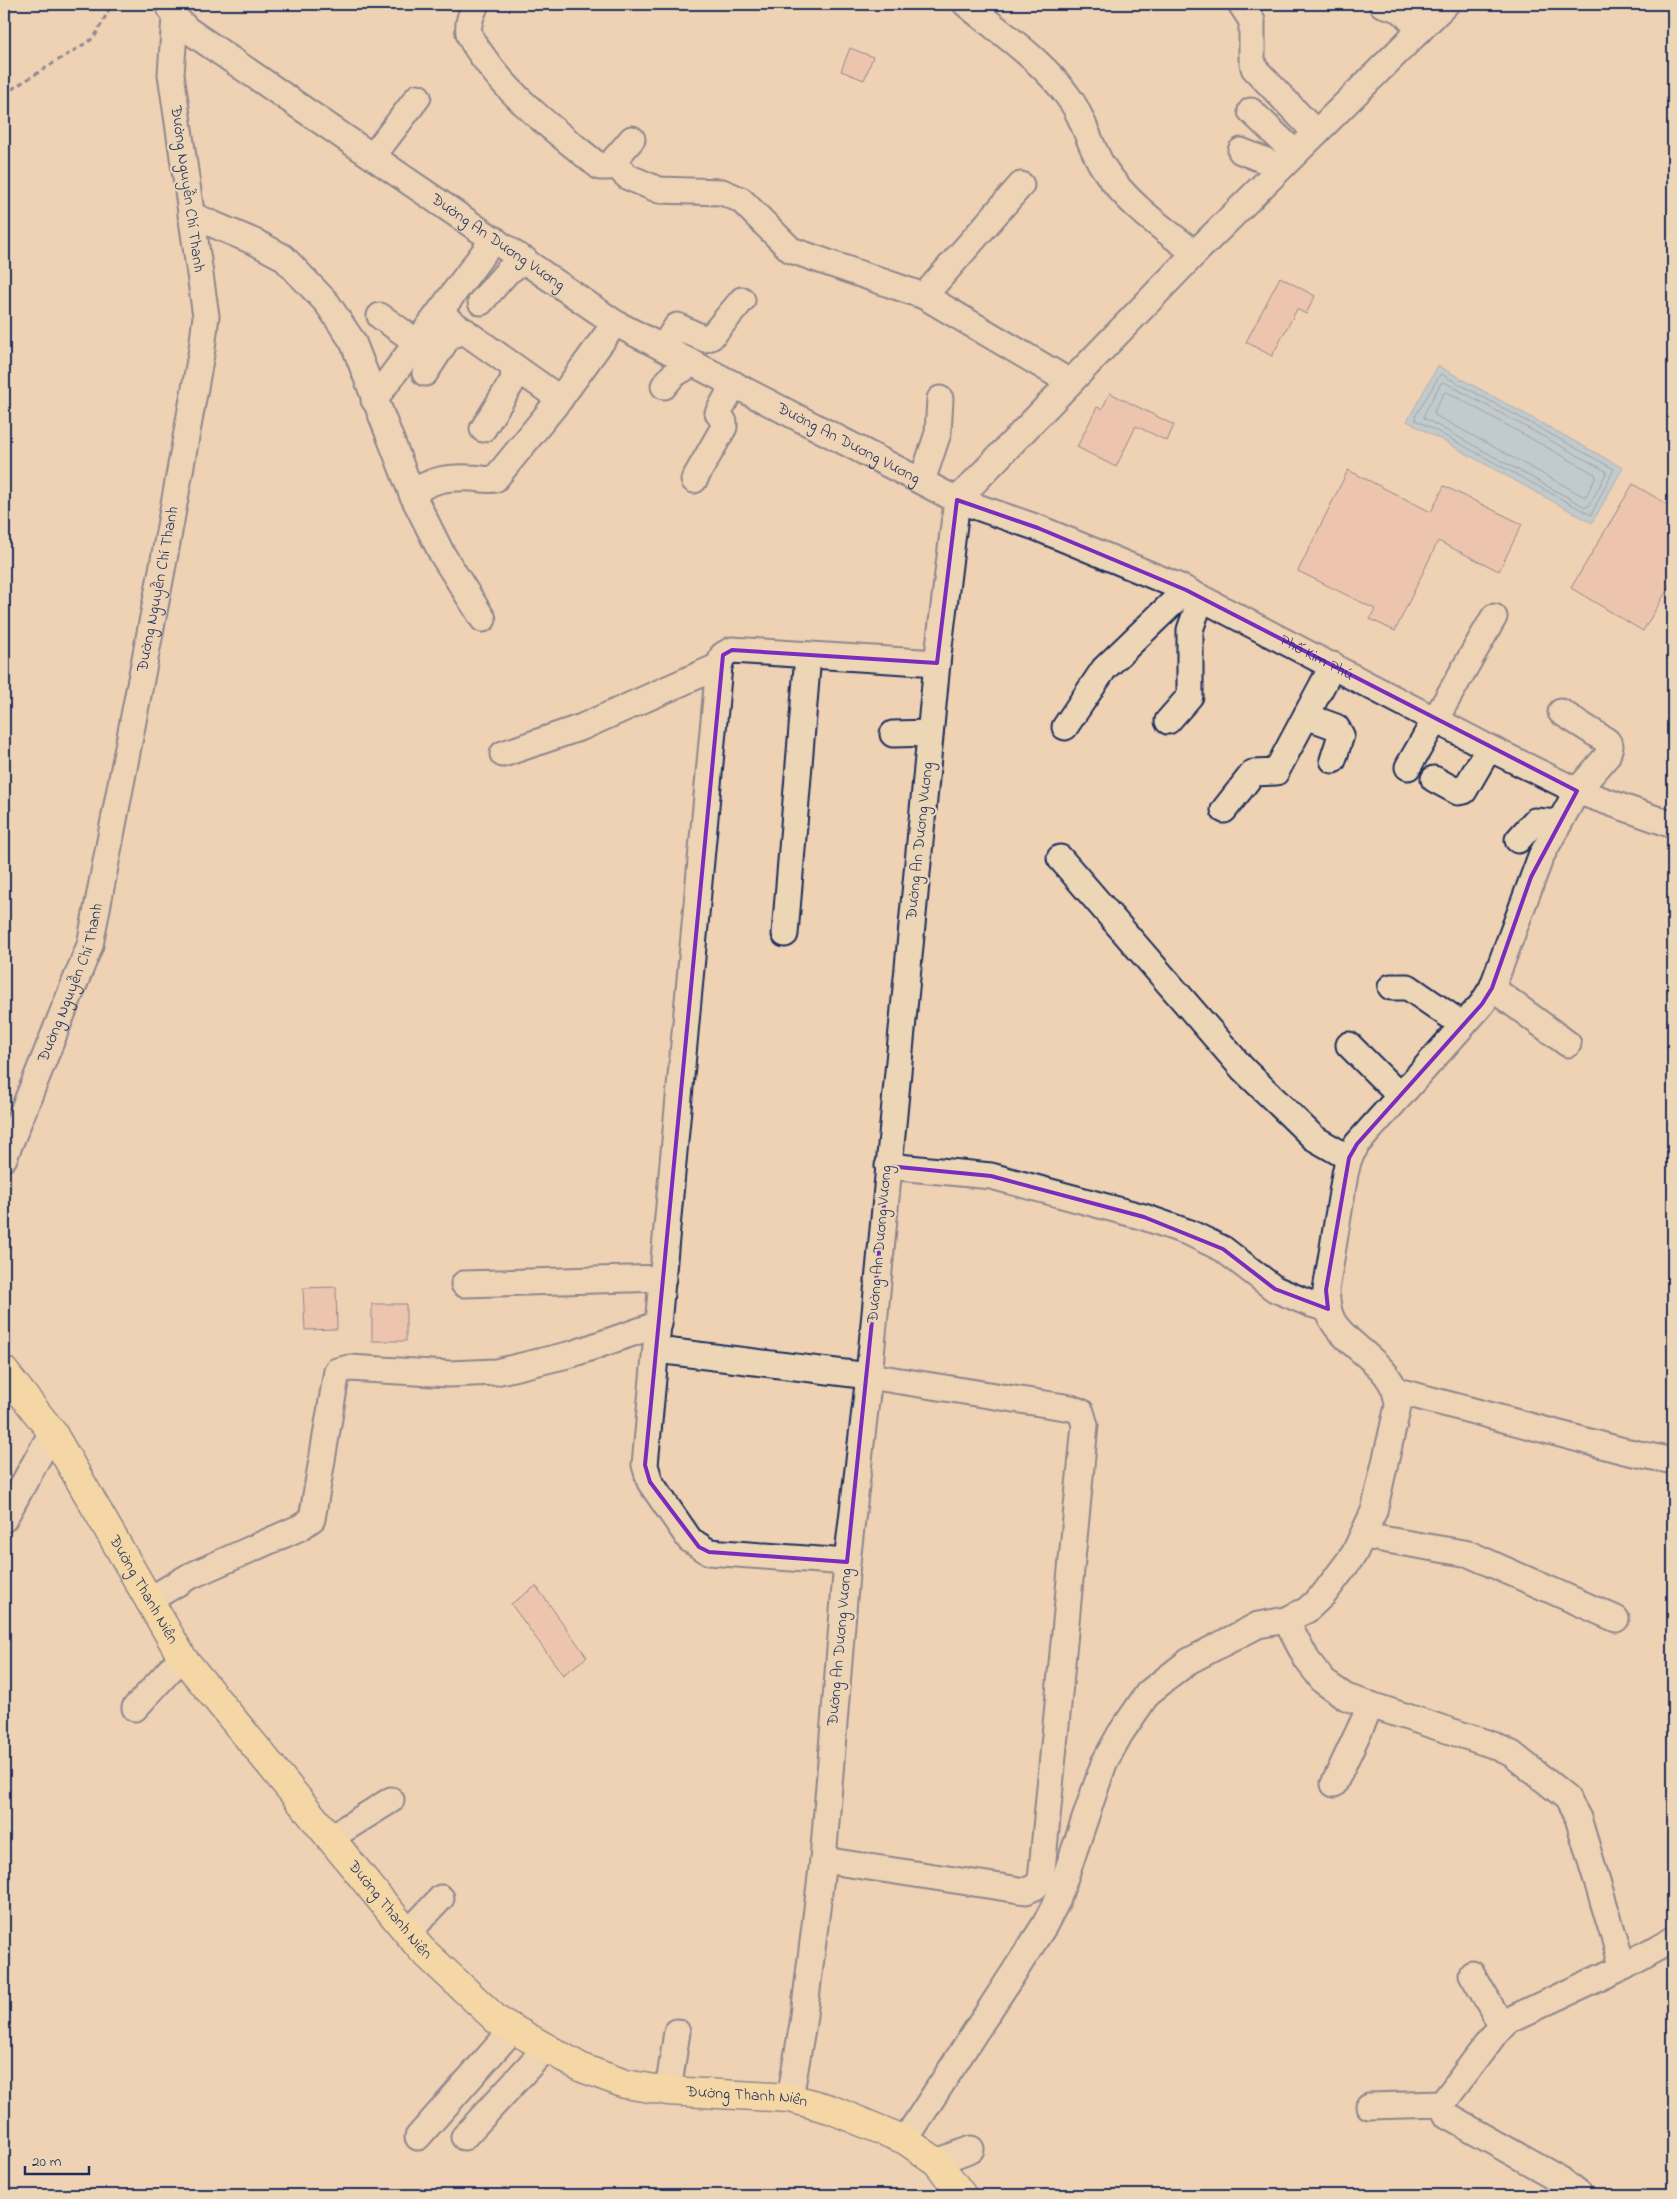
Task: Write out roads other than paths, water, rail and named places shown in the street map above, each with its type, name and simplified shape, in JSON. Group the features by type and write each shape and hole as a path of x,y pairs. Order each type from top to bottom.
{"main road":[{"name":"Đường Thanh Niên","path":"4,1370 52,1432 182,1658 408,1933 422,1949 497,2020 582,2068 616,2081 668,2091 790,2098 830,2109 905,2140 937,2162 962,2195"}],"street":[{"path":"476,4 469,22 469,33 473,43 496,76 521,102 600,167 608,167 632,139"},
{"path":"966,4 1048,73 1072,103 1102,166 1112,179 1145,214 1195,253"},
{"path":"1241,4 1252,21 1252,58 1254,68 1316,133"},
{"path":"1382,4 1407,15 1420,30"},
{"path":"957,500 1195,253 1446,4"},
{"name":"Đường An Dương Vương","path":"172,11 188,30 615,323 957,500 937,664 869,1376 847,1562 823,1860 803,2023 790,2098"},
{"name":"Đường Nguyễn Chí Thanh","path":"4,1158 90,945 163,565 202,349 206,316 171,74 172,11"},
{"path":"373,156 418,97"},
{"path":"1252,111 1288,160"},
{"path":"1242,151 1288,160"},
{"path":"612,162 628,177 659,190 722,192 741,200 791,250 924,296 1070,382"},
{"path":"924,296 1021,185"},
{"path":"191,215 257,243 284,257 327,303 353,342 412,494 442,554 483,619"},
{"path":"374,400 440,314 494,239"},
{"path":"481,302 508,272 525,260"},
{"path":"663,347 676,326 704,339 711,338 742,300"},
{"path":"440,314 560,399"},
{"path":"380,316 418,343"},
{"path":"412,494 425,483 439,479 474,478 486,481 495,479 560,399 615,323"},
{"path":"425,373 449,336 465,331"},
{"path":"664,386 674,374 694,364"},
{"path":"484,429 514,380 513,366"},
{"path":"694,480 724,427 724,422 718,413 734,384"},
{"path":"922,481 938,433 940,399"},
{"name":"Phố Kim Phú","path":"957,500 1038,528 1193,594 1489,748 1577,791 1673,825"},
{"path":"1168,721 1190,696 1190,630 1193,594"},
{"path":"1065,727 1104,669 1193,594"},
{"path":"1408,767 1494,617"},
{"path":"847,1562 709,1552 690,1540 650,1482 645,1465 719,666 723,655 732,650 937,664"},
{"path":"785,934 808,655"},
{"path":"503,754 582,727 719,666"},
{"path":"1224,810 1253,773 1276,772 1333,666"},
{"path":"905,2140 1044,1926 1057,1901 1104,1763 1120,1734 1148,1693 1189,1661 1258,1625 1286,1620 1306,1610 1324,1594 1354,1554 1364,1536 1374,1511 1398,1406 1398,1391 1391,1379 1336,1326 1328,1308 1326,1290 1344,1174 1349,1158 1357,1144 1482,1004 1492,988 1531,877 1577,791 1608,756 1610,746 1607,741 1561,712"},
{"path":"1306,716 1336,727 1341,735 1332,760"},
{"path":"893,734 930,733"},
{"path":"1434,779 1458,792 1464,791 1489,748"},
{"path":"1518,840 1535,820 1559,824"},
{"path":"1060,858 1243,1069 1314,1138 1349,1158"},
{"path":"1391,987 1408,987 1464,1025"},
{"path":"1492,988 1568,1044"},
{"path":"1349,1045 1400,1096"},
{"path":"888,1166 991,1176 1144,1217 1190,1233 1223,1249 1275,1289 1311,1304 1328,1308"},
{"path":"464,1284 663,1278"},
{"path":"149,1600 188,1577 301,1528 312,1519 337,1371 349,1368 449,1374 496,1372 572,1354 659,1324"},
{"path":"657,1350 869,1376 1076,1409 1081,1412 1085,1425 1082,1465 1042,1880 1036,1887 1026,1891 823,1860"},
{"path":"1398,1391 1624,1451 1673,1461"},
{"path":"4,1519 52,1432"},
{"path":"1364,1536 1469,1554 1616,1619"},
{"path":"1286,1620 1307,1660 1324,1682 1346,1698 1500,1748 1512,1754 1567,1798 1578,1818 1623,1967"},
{"path":"136,1708 182,1658"},
{"path":"1334,1784 1371,1705"},
{"path":"330,1838 390,1800"},
{"path":"408,1933 441,1898"},
{"path":"1580,2195 1561,2180 1447,2116 1442,2108 1442,2104 1502,2026 1524,2012 1623,1967 1673,1939"},
{"path":"1472,1974 1502,2026"},
{"path":"418,2137 513,2029"},
{"path":"668,2091 677,2032"},
{"path":"464,2137 546,2048"},
{"path":"1369,2106 1442,2104"},
{"path":"937,2162 971,2149"}],"water":[{"path":"1438,366 1623,468 1592,523 1407,421"}]}
